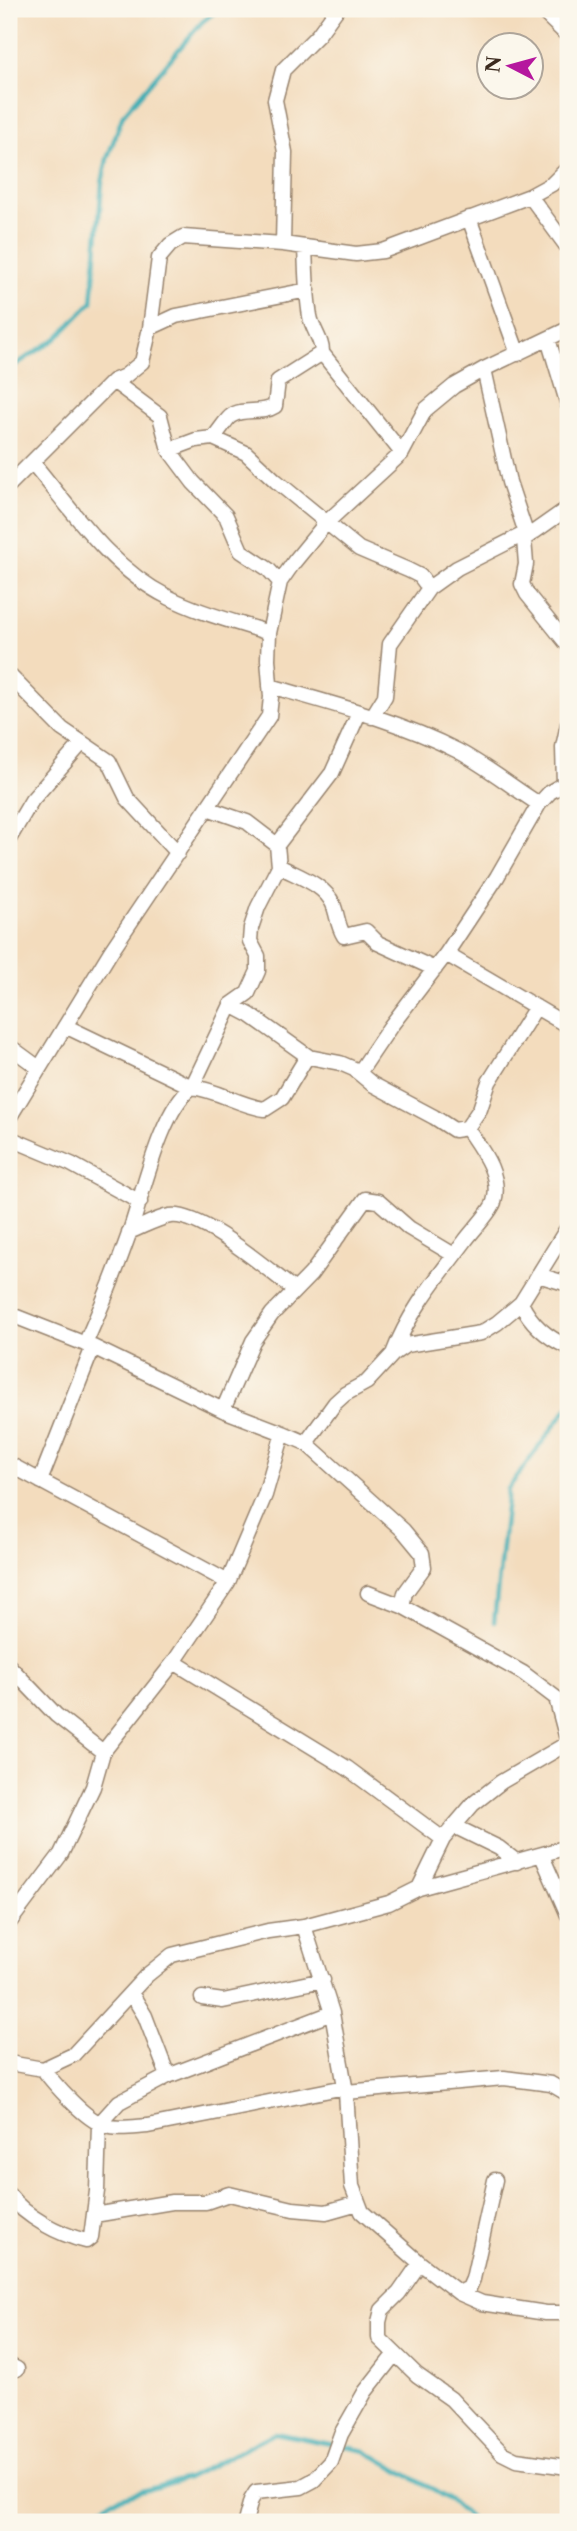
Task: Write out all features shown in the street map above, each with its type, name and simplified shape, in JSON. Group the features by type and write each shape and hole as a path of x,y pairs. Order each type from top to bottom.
{"street":[{"path":"283,244 285,152 275,100 283,70 318,35 337,9"},
{"path":"540,9 568,36"},
{"path":"9,485 113,381 125,376 142,362 150,328 159,258 170,245 183,237 283,244 356,254 383,251 530,196 552,184 568,168"},
{"path":"530,196 568,248"},
{"path":"469,218 517,354"},
{"path":"214,438 230,416 242,412 266,411 275,406 278,381 322,353 323,347 314,332 310,317 304,247"},
{"path":"150,328 176,316 308,290"},
{"path":"9,1118 111,951 269,716 269,633 280,582 294,562 326,523 402,453 425,410 454,386 484,369 568,329"},
{"path":"548,339 568,405"},
{"path":"322,353 402,453"},
{"path":"484,369 509,482 525,536 526,564 522,584 527,594 566,637"},
{"path":"113,381 160,416 169,450 193,482 226,516 241,551 268,569 280,582"},
{"path":"169,450 196,440 214,438 246,453 359,549 420,576 429,588"},
{"path":"32,462 99,543 140,580 169,597 269,633"},
{"path":"40,1481 130,1232 158,1144 181,1096 192,1087 231,1005 248,993 258,971 258,956 250,941 251,928 258,907 279,866 277,845 332,773 366,715 385,696 390,644 429,588 457,568 525,536 568,508"},
{"path":"9,675 62,729 109,761 127,798 178,853"},
{"path":"270,686 419,734 458,752 539,804"},
{"path":"359,1073 390,1027 446,954 497,877 539,804 550,792 566,786 563,747 568,724"},
{"path":"9,839 32,800 82,743"},
{"path":"207,808 247,822 277,845"},
{"path":"279,866 326,892 335,907 337,926 344,936 366,931 378,943 435,969"},
{"path":"446,954 568,1026"},
{"path":"231,1005 250,1015 309,1057 340,1063 454,1130 467,1128 480,1109 489,1082 536,1007"},
{"path":"65,1026 192,1087 202,1088 250,1107 265,1109 282,1098 309,1057"},
{"path":"9,1046 38,1068"},
{"path":"393,1354 400,1334 420,1301 494,1202 495,1181 489,1161 467,1128"},
{"path":"9,1138 71,1164 140,1202"},
{"path":"223,1410 253,1341 272,1314 311,1275 365,1199 378,1201 409,1228 454,1255"},
{"path":"130,1232 169,1216 186,1216 206,1225 295,1290"},
{"path":"306,1443 335,1403 367,1382 393,1354 406,1345 481,1333 497,1323 521,1303 568,1227"},
{"path":"538,1275 568,1283"},
{"path":"521,1303 529,1320 552,1340 568,1347"},
{"path":"9,1314 89,1346 223,1410 306,1443 403,1530 422,1553 424,1567 405,1593 402,1605"},
{"path":"10,1918 61,1854 93,1787 103,1752 174,1662 228,1582 265,1495 283,1433"},
{"path":"9,1464 228,1582"},
{"path":"368,1593 402,1605 523,1672 556,1698 568,1744 501,1782 473,1804 443,1839 419,1888"},
{"path":"174,1662 346,1768 443,1839"},
{"path":"9,1666 56,1715 103,1752"},
{"path":"9,1690 20,1680"},
{"path":"454,1826 499,1848 517,1862"},
{"path":"9,2063 43,2069 73,2055 146,1976 172,1955 268,1931 304,1926 389,1903 419,1888 568,1847"},
{"path":"542,1856 568,1914"},
{"path":"304,1926 332,2013 345,2090 352,2186 362,2212 459,2293 482,2303 546,2313 568,2312"},
{"path":"202,1998 223,2001 323,1980"},
{"path":"131,1993 145,2016 168,2076"},
{"path":"9,2195 21,2210 74,2238 86,2241 91,2237 94,2215 99,2124 119,2102 168,2076 332,2013"},
{"path":"43,2069 58,2089 99,2124 119,2128 148,2126 345,2090 504,2078 551,2084 568,2094"},
{"path":"459,2293 469,2288 473,2279 495,2180"},
{"path":"94,2215 172,2202 206,2202 229,2194 293,2209 326,2212 358,2203"},
{"path":"420,2263 383,2310 379,2322 379,2338 394,2355 452,2399 502,2453 516,2460 568,2467"},
{"path":"245,2522 256,2492 301,2487 314,2480 331,2462 341,2434 365,2392 394,2355"}],"waterway":[{"path":"9,369 57,338 92,302 102,183 107,159 123,115 202,22 219,9"},
{"path":"494,1622 508,1489 568,1407"},
{"path":"85,2522 112,2500 187,2478 275,2433 366,2451 450,2500 474,2522"}]}
